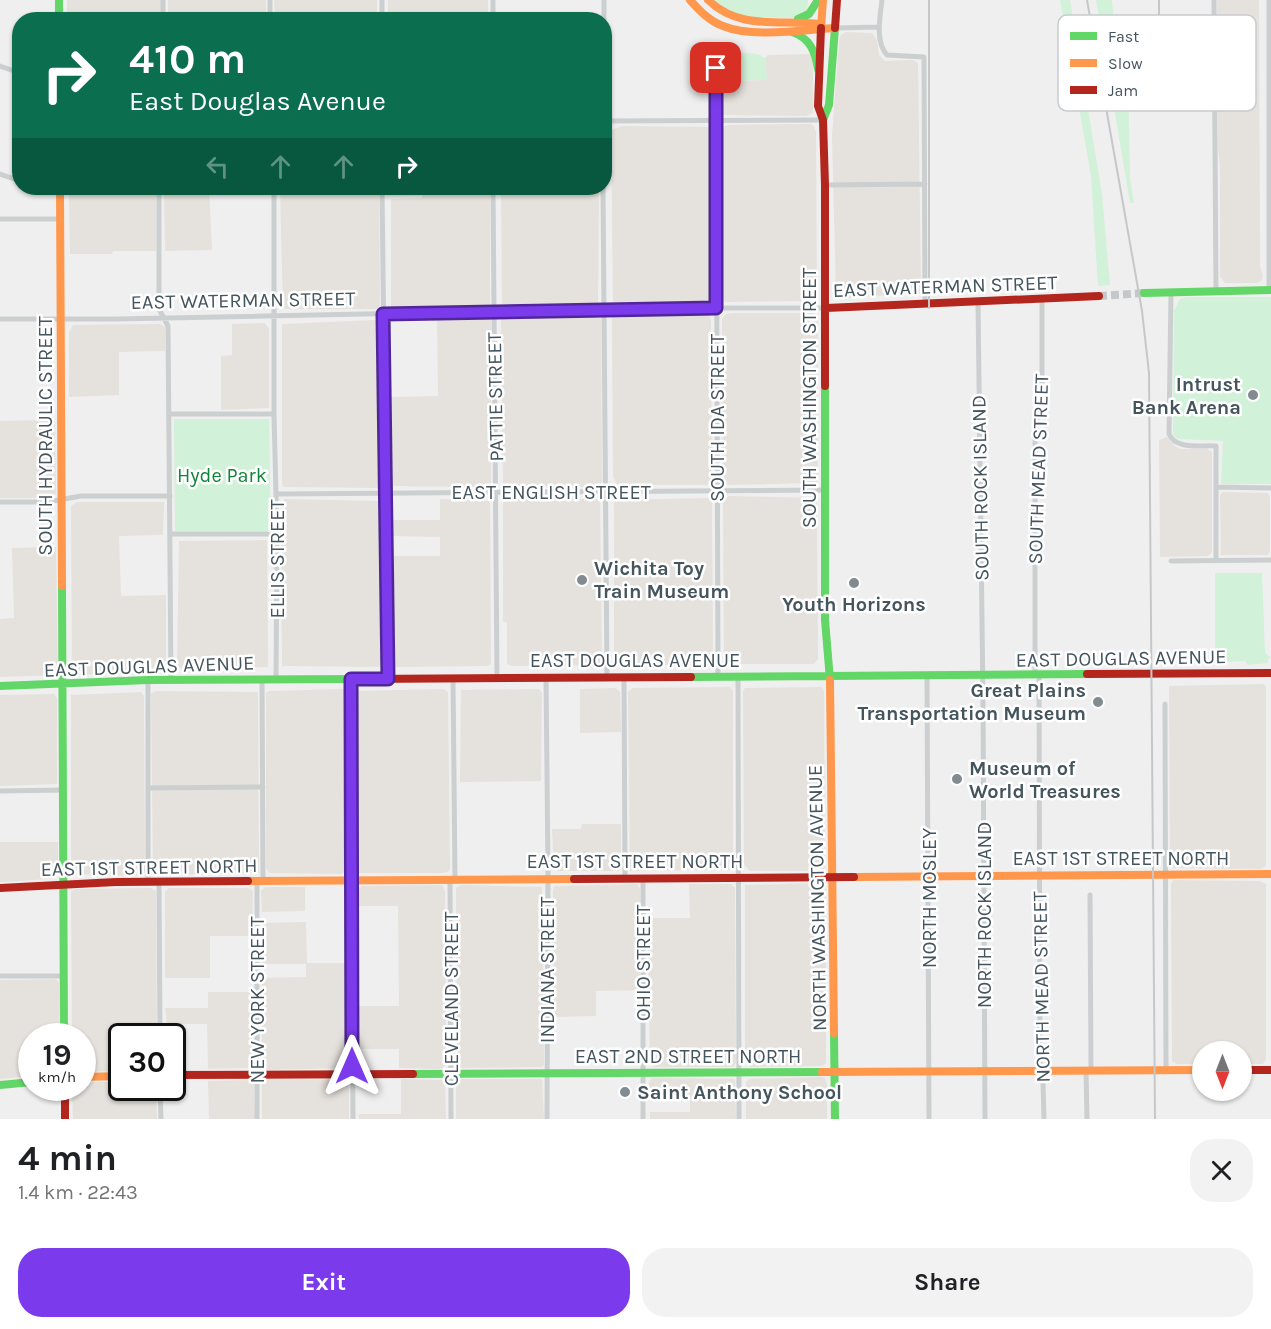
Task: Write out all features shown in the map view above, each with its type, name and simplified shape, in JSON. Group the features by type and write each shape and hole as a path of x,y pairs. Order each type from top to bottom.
{"main road":[{"path":"690,0 710,20 726,28 793,32 807,39 814,49 818,69"},
{"path":"708,0 717,9 735,19 807,22 835,28"},
{"path":"786,21 810,14 818,0"},
{"name":"SOUTH WASHINGTON STREET","path":"823,0 818,106 823,120 825,185 825,620 830,677"},
{"name":"SOUTH WASHINGTON STREET","path":"823,120 829,105 837,0"},
{"path":"765,30 822,26"},
{"name":"SOUTH HYDRAULIC STREET","path":"60,195 64,1023"},
{"path":"1144,292 1270,290"},
{"name":"EAST WATERMAN STREET","path":"826,308 1099,296"},
{"name":"EAST DOUGLAS AVENUE","path":"0,686 148,680 1271,674"},
{"name":"NORTH WASHINGTON AVENUE","path":"830,677 835,1119"},
{"name":"EAST 1ST STREET NORTH","path":"0,888 159,881 1271,874"},
{"name":"EAST 2ND STREET NORTH","path":"186,1075 1192,1070"},
{"path":"1252,1070 1271,1070"},
{"path":"0,1085 18,1083"},
{"path":"65,1101 65,1119"}],"street":[{"path":"882,0 879,27 881,50 887,55 924,57 925,302"},
{"path":"1214,0 1214,15"},
{"path":"1269,0 1270,290"},
{"path":"835,28 879,27"},
{"name":"SOUTH IDA STREET","path":"718,676 716,68 721,53"},
{"path":"1215,111 1216,290"},
{"path":"612,121 823,120"},
{"path":"825,185 925,184"},
{"path":"159,195 159,309 168,326 171,680"},
{"name":"ELLIS STREET","path":"274,195 276,679"},
{"path":"382,195 388,679"},
{"name":"PATTIE STREET","path":"493,195 497,678"},
{"path":"603,195 607,677"},
{"path":"0,219 60,219"},
{"path":"1171,291 1169,434 1172,440 1179,444 1215,446 1216,560"},
{"name":"SOUTH MEAD STREET","path":"1037,675 1035,444 1036,423 1042,397 1042,299"},
{"name":"SOUTH ROCK ISLAND","path":"978,301 983,676"},
{"name":"EAST WATERMAN STREET","path":"0,319 603,309 826,308"},
{"path":"169,414 274,414"},
{"path":"1216,487 1271,488"},
{"name":"EAST ENGLISH STREET","path":"277,494 824,490"},
{"path":"0,502 47,502 81,496 170,496"},
{"path":"170,534 277,534"},
{"path":"1171,561 1271,560"},
{"name":"NORTH MEAD STREET","path":"1037,675 1040,1071 1043,1082 1044,1119"},
{"path":"738,676 739,1119"},
{"name":"NORTH MOSLEY","path":"927,676 929,1119"},
{"name":"NORTH ROCK ISLAND","path":"983,676 985,1119"},
{"name":"INDIANA STREET","path":"546,677 547,1119"},
{"name":"OHIO STREET","path":"624,677 626,878"},
{"name":"CLEVELAND STREET","path":"451,1119 453,678"},
{"name":"NEW YORK STREET","path":"257,1119 263,787 262,679"},
{"path":"351,679 353,1119"},
{"path":"148,680 148,882"},
{"path":"1165,704 1166,1070"},
{"path":"148,788 263,787"},
{"path":"0,791 64,790"},
{"name":"OHIO STREET","path":"642,878 643,1119"},
{"path":"159,881 160,1023"},
{"path":"1087,1119 1090,895"},
{"path":"0,976 64,976"},
{"path":"160,1101 160,1119"}],"shaded area":[{"path":"67,0 161,0 161,12 67,12"},
{"path":"168,0 266,0 266,12 168,12"},
{"path":"274,0 377,0 377,12 275,12"},
{"path":"388,0 488,0 488,12 388,12"},
{"path":"1217,0 1259,0 1260,266 1263,277 1257,283 1225,283 1220,277 1218,111 1256,111 1256,15 1217,15"},
{"path":"846,32 872,33 877,40 879,55 885,61 913,60 918,63 921,293 845,298 836,294 832,136 839,41 841,35"},
{"path":"813,54 813,113 806,116 723,115 720,81 767,80 765,58 768,55"},
{"path":"811,124 816,132 817,298 808,301 725,302 722,298 722,127"},
{"path":"622,126 709,127 710,301 613,302 612,130"},
{"path":"69,195 156,195 156,251 70,254"},
{"path":"164,195 209,195 212,250 165,251"},
{"path":"280,195 379,195 380,306 378,309 283,309"},
{"path":"422,195 490,195 489,305 391,307 391,199 422,198"},
{"path":"501,195 599,195 598,303 502,304"},
{"path":"698,313 709,315 711,320 712,481 707,485 617,485 613,477 612,316"},
{"path":"813,313 818,316 818,482 816,483 727,485 723,481 722,319 726,314"},
{"path":"585,315 600,318 601,321 602,482 598,487 503,486 501,319 513,316"},
{"path":"486,317 491,321 491,484 487,487 393,486 391,397 438,396 437,319"},
{"path":"375,320 379,324 380,486 378,488 284,487 282,484 282,324"},
{"path":"265,323 269,329 269,408 221,410 221,356 232,355 232,324"},
{"path":"160,324 165,327 165,351 119,352 119,395 69,397 69,332 73,325"},
{"path":"55,420 56,493 54,496 0,498 0,421"},
{"path":"1167,437 1176,447 1182,449 1208,449 1212,452 1212,552 1208,556 1160,557 1159,440"},
{"path":"1223,492 1268,493 1270,498 1270,550 1268,555 1221,555 1220,495"},
{"path":"729,496 817,498 818,659 814,664 724,664 723,501"},
{"path":"709,498 712,503 713,662 710,665 614,665 614,500"},
{"path":"285,499 379,501 381,663 379,667 282,666 281,503"},
{"path":"440,499 490,501 491,664 487,666 396,667 393,665 392,556 440,556 440,537 392,536 391,520 440,520"},
{"path":"503,499 600,499 602,661 598,665 511,666 507,664 507,622 503,622"},
{"path":"77,502 164,502 163,535 119,536 121,596 166,595 166,668 129,668 125,673 76,675 72,670 71,506"},
{"path":"267,540 268,667 177,668 179,541"},
{"path":"56,547 58,675 0,677 0,619 14,618 12,548"},
{"path":"1264,684 1266,687 1266,866 1261,869 1173,868 1170,862 1169,686"},
{"path":"730,687 733,691 733,870 630,871 628,692 633,688"},
{"path":"822,687 824,691 825,868 820,871 750,871 744,864 743,691 745,688"},
{"path":"616,688 620,692 621,732 580,733 580,689"},
{"path":"343,689 346,693 347,871 342,874 269,873 266,868 266,693 269,691"},
{"path":"443,689 448,692 450,869 448,872 441,873 358,873 356,691"},
{"path":"539,689 542,693 541,781 460,782 461,690"},
{"path":"156,691 258,692 259,873 153,875 151,694"},
{"path":"141,692 144,696 145,872 141,876 73,874 71,867 71,695"},
{"path":"54,694 57,698 57,784 0,786 0,695"},
{"path":"582,824 621,824 621,868 619,871 554,871 552,829 581,829"},
{"path":"0,842 58,842 56,876 49,879 0,882"},
{"path":"1173,880 1260,881 1266,884 1266,1059 1263,1064 1252,1064 1252,1041 1192,1041 1192,1064 1177,1064 1172,1061 1171,884"},
{"path":"823,883 826,889 826,1063 822,1066 750,1067 745,1062 745,885"},
{"path":"637,884 640,889 640,990 596,991 596,1016 554,1017 553,890 555,886"},
{"path":"689,884 731,884 735,888 736,1063 733,1067 654,1067 650,1064 648,918 690,918"},
{"path":"442,885 445,891 446,1065 440,1069 399,1068 399,1049 359,1049 358,1006 399,1006 398,906 357,906 358,890 362,886"},
{"path":"462,885 542,887 544,1065 542,1067 457,1067 456,890"},
{"path":"265,887 305,887 305,911 262,912 261,891"},
{"path":"151,888 156,891 157,1023 108,1023 108,1071 96,1072 96,1023 72,1023 71,892 75,889"},
{"path":"169,888 248,888 253,891 252,936 210,936 210,978 165,978 165,892"},
{"path":"306,922 307,963 349,963 349,1066 267,1070 262,1066 262,978 306,977 306,964 262,964 262,923"},
{"path":"56,979 59,983 59,1023 18,1023 18,1077 0,1079 0,980"},
{"path":"208,992 253,992 252,1068 208,1069 207,1024 167,1023 165,1008 208,1008"},
{"path":"652,1078 735,1079 736,1119 650,1119 650,1112 690,1112 690,1098 649,1099 649,1082"},
{"path":"825,1078 827,1084 827,1119 746,1119 746,1082 749,1079"},
{"path":"267,1079 346,1080 349,1082 349,1119 262,1119 262,1083"},
{"path":"401,1079 444,1080 446,1119 359,1119 359,1114 401,1114"},
{"path":"460,1079 542,1079 544,1119 456,1119 456,1083"},
{"path":"251,1080 254,1084 255,1119 209,1119 208,1081"},
{"path":"96,1082 108,1082 108,1101 156,1101 157,1119 73,1119 72,1101 96,1101"}],"green space":[{"path":"712,0 808,0 807,12 797,18 741,17 730,14"},
{"path":"1060,0 1070,0 1072,15 1063,15"},
{"path":"1096,0 1112,0 1113,15 1099,15"},
{"path":"732,52 758,54 765,58 767,80 720,81 722,71 730,60"},
{"path":"1080,111 1088,111 1102,194 1110,285 1098,286 1091,176"},
{"path":"1115,111 1129,111 1130,178 1134,203 1130,203"},
{"path":"1187,297 1271,297 1271,484 1221,484 1223,441 1178,439 1173,435 1174,311 1180,299"},
{"name":"Hyde Park","path":"174,419 269,419 271,531 175,531"},
{"path":"1215,573 1262,573 1265,653 1270,657 1267,663 1248,665 1245,661 1215,662"}],"tunnel":[{"path":"1099,296 1144,293"}],"railway":[{"path":"929,0 929,308"},
{"path":"1087,0 1090,15"},
{"path":"1159,0 1159,15"},
{"path":"1107,111 1142,311 1149,373 1155,1119"}],"traffic: fast":[{"path":"59,0 59,12"},
{"path":"798,19 809,14 818,0"},
{"path":"823,120 829,105 835,28"},
{"path":"792,32 811,46 818,69"},
{"path":"1144,293 1271,290"},
{"path":"825,386 825,620 830,680"},
{"path":"62,586 64,1023"},
{"path":"691,677 1087,674"},
{"path":"0,686 148,680 364,679"},
{"path":"834,1033 835,1119"},
{"path":"413,1074 822,1072"},
{"path":"0,1085 18,1083"}],"traffic: slow":[{"path":"690,0 713,21 735,30 778,32 835,28"},
{"path":"708,0 720,10 747,20 820,24"},
{"path":"821,28 823,0"},
{"path":"60,195 62,586"},
{"path":"830,680 834,1033"},
{"path":"854,877 1271,874"},
{"path":"248,881 574,879"},
{"path":"822,1072 1192,1070"},
{"path":"96,1077 108,1076"}],"traffic: jam":[{"path":"835,28 837,0"},
{"path":"821,28 818,106 823,120 825,185 825,386"},
{"path":"826,308 1099,296"},
{"path":"1087,674 1271,673"},
{"path":"364,679 691,677"},
{"path":"574,879 854,877"},
{"path":"0,888 116,882 248,881"},
{"path":"1252,1070 1271,1070"},
{"path":"186,1075 413,1074"},
{"path":"65,1101 65,1119"}],"place":[{"name":"Intrust Bank Arena","path":"1253,395"},
{"name":"Wichita Toy Train Museum","path":"582,580"},
{"name":"Youth Horizons","path":"854,583"},
{"name":"Great Plains Transportation Museum","path":"1098,702"},
{"name":"Museum of World Treasures","path":"957,779"},
{"name":"Saint Anthony School","path":"625,1092"}],"route":[{"path":"352,1066 351,679 388,679 383,314 716,308 716,68"}]}
